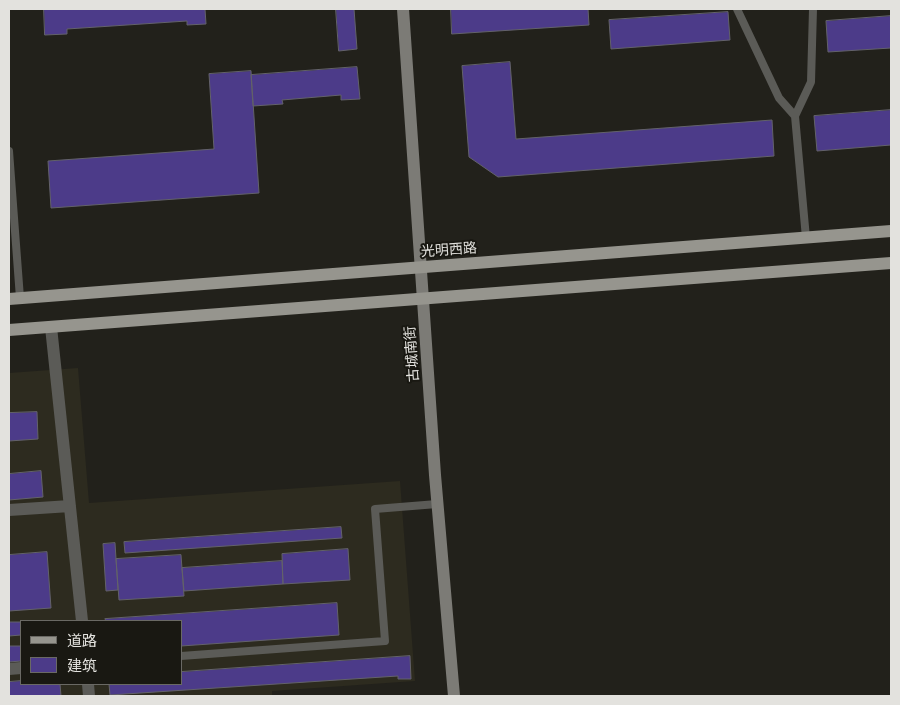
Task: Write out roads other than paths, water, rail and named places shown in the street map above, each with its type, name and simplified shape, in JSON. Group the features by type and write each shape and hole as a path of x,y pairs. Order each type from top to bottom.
{"main road":[{"name":"光明西路","path":"14,299 891,231"},
{"path":"9,330 891,263"}],"street":[{"name":"古城南街","path":"404,9 423,299 454,696"},
{"path":"51,327 82,620"},
{"path":"9,510 70,506"}],"lane":[{"path":"737,9 779,98 795,116"},
{"path":"806,238 795,116 811,82 812,9"},
{"path":"9,151 14,299"},
{"path":"182,656 385,641 375,509 438,504"}]}
